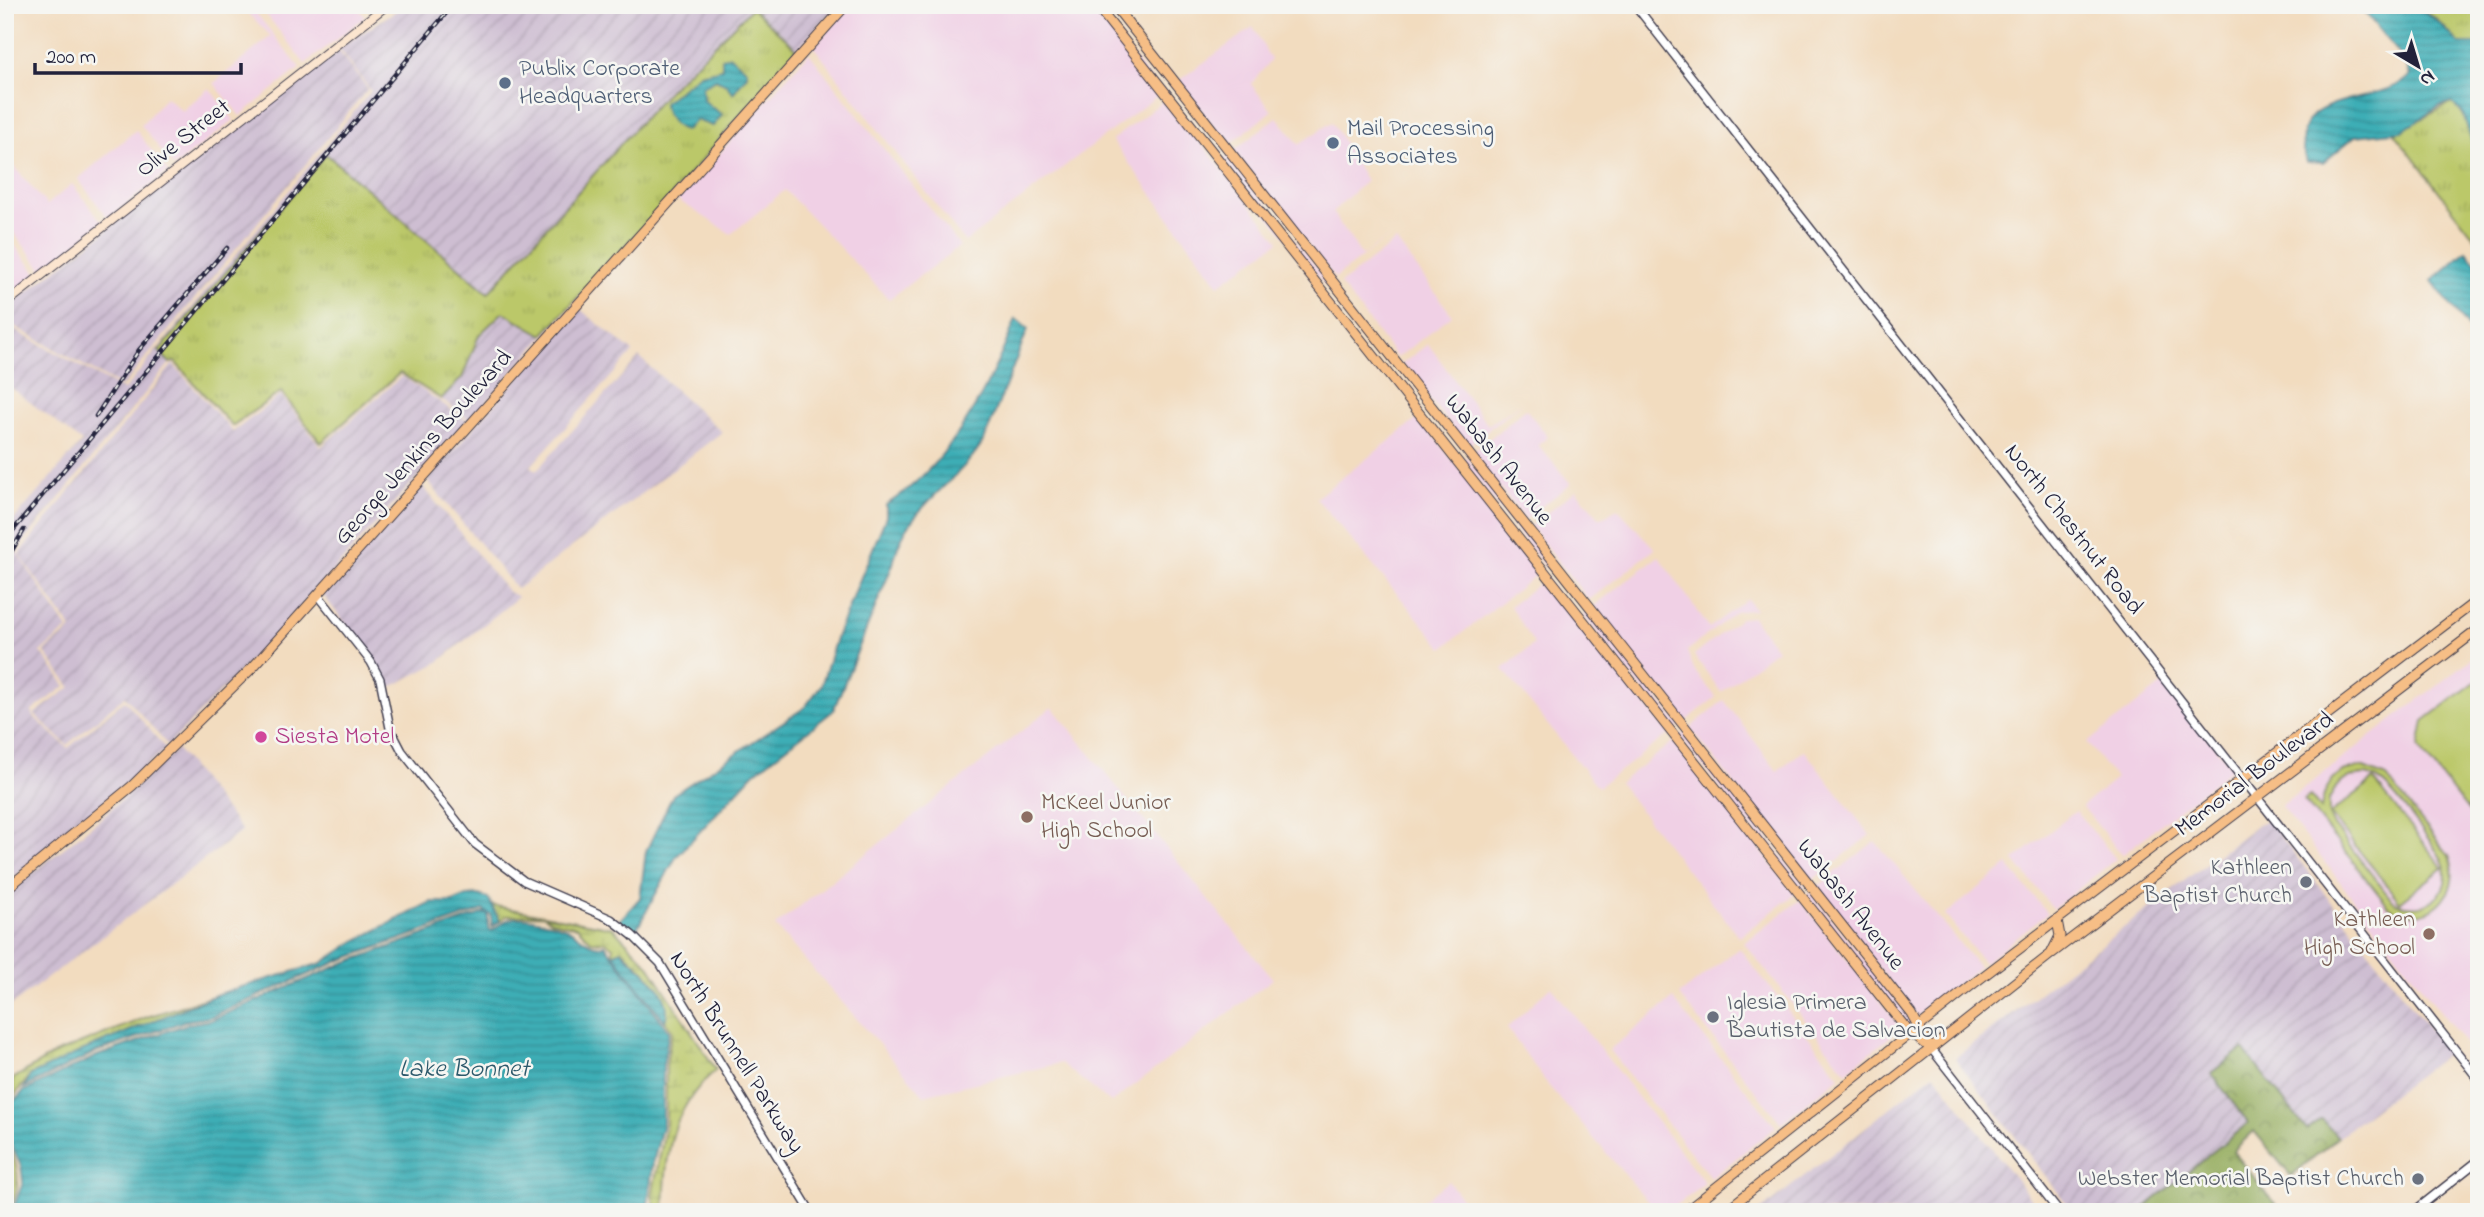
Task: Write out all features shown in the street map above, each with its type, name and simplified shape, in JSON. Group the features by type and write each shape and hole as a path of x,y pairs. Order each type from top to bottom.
{"main road":[{"name":"Olive Street","path":"5,304 387,5"},
{"name":"George Jenkins Boulevard","path":"5,890 161,760 223,698 846,5"},
{"name":"Wabash Avenue","path":"1114,5 1920,1025 1930,1047"},
{"name":"Wabash Avenue","path":"1101,7 1910,1033 1930,1047"},
{"name":"Memorial Boulevard","path":"1685,1212 1920,1025 2479,599"},
{"name":"Memorial Boulevard","path":"1724,1212 1930,1047 2479,629"},
{"path":"2051,954 2060,936 2057,920"}],"street":[{"name":"North Chestnut Road","path":"1635,5 2479,1080"},
{"name":"North Brunnell Parkway","path":"318,595 371,662 380,679 390,728 402,751 475,845 524,881 611,919 632,935 660,963 811,1212"},
{"path":"1930,1047 2059,1212"},
{"path":"2413,1212 2479,1160"}],"shaded area":[{"path":"259,5 356,5 365,17 305,64"},
{"path":"405,5 838,5 797,49 751,8 668,91 488,294 326,154 159,350 170,363 16,551 68,629 41,652 66,686 32,711 32,715 68,748 125,700 166,749 5,885 5,530 82,442 5,383 5,325 124,390 371,91 339,48"},
{"path":"851,5 1091,5 1161,93 965,242 814,47"},
{"path":"252,8 300,68 240,116 214,83 271,36 247,12"},
{"path":"1253,27 1271,60 1251,84 1272,111 1229,145 1178,81"},
{"path":"339,51 368,89 122,387 5,321 5,309"},
{"path":"809,53 960,246 889,299 785,190 731,234 678,200"},
{"path":"209,88 234,120 174,167 141,125 166,97 182,111"},
{"path":"1166,99 1279,241 1219,285 1112,140"},
{"path":"1277,117 1299,144 1332,122 1366,181 1332,212 1362,256 1392,234 1335,278 1234,151"},
{"path":"136,130 168,172 108,218 78,179"},
{"path":"5,156 47,205 72,184 102,222 43,270 5,222"},
{"path":"1228,156 1329,283 1326,286 1223,160"},
{"path":"5,233 37,274 5,299"},
{"path":"1396,241 1452,315 1397,358 1340,284"},
{"path":"573,304 470,420 441,399 462,378 479,335 503,312 543,335"},
{"path":"580,309 633,352 531,466 536,471 639,357 722,432 517,589 427,480"},
{"path":"1428,344 1488,425 1522,403 1467,446 1402,364"},
{"path":"173,364 233,432 281,395 321,447 402,376 468,421 277,633 168,746 125,696 67,745 34,714 71,687 44,652 72,629 19,554"},
{"path":"1526,409 1548,437 1538,445 1571,484 1525,519 1472,453"},
{"path":"1419,418 1540,572 1443,648 1316,498"},
{"path":"1466,457 1551,564 1546,568 1462,460"},
{"path":"422,485 507,591 518,597 437,663 386,690 374,660 323,595"},
{"path":"1576,490 1600,518 1618,509 1655,549 1589,600 1530,526"},
{"path":"1659,556 1709,628 1747,599 1755,610 1737,611 1687,651 1694,670 1716,697 1685,722 1594,606"},
{"path":"1545,579 1669,734 1598,787 1503,669 1534,644 1510,606"},
{"path":"1588,611 1680,726 1674,730 1583,615"},
{"path":"1752,617 1777,649 1721,692 1694,655 1741,618"},
{"name":"Kathleen High School","path":"2479,653 2479,1061 2281,806"},
{"path":"2164,683 2232,768 2122,855 2082,806 2116,779 2087,743"},
{"path":"1724,700 1777,771 1804,750 1870,835 1811,881 1690,728"},
{"name":"McKeel Junior High School","path":"1052,707 1273,979 1111,1103 1061,1063 924,1095 775,926"},
{"path":"1685,733 1805,886 1801,890 1679,736"},
{"path":"1674,741 1795,894 1739,937 1619,783"},
{"path":"177,749 242,831 5,1010 5,895 99,820"},
{"path":"2076,811 2116,859 2053,909 2014,860"},
{"path":"2268,820 2448,1053 2338,1137 2321,1119 2307,1131 2243,1049 2249,1123 2139,1212 2073,1212 1955,1058 2258,824"},
{"path":"1875,841 1979,967 1917,1016 1816,888"},
{"path":"2008,865 2047,913 1984,963 1945,915"},
{"path":"1810,892 1912,1020 1907,1024 1805,896"},
{"path":"1800,900 1901,1028 1846,1072 1744,943"},
{"path":"1739,948 1840,1077 1781,1123 1679,995"},
{"path":"1551,986 1705,1183 1668,1212 1657,1212 1548,1085 1507,1028"},
{"path":"1673,999 1776,1127 1711,1178 1609,1050"},
{"path":"1934,1073 2041,1212 1759,1212"},
{"path":"1448,1181 1472,1212 1410,1212"}],"green space":[{"path":"2416,5 2479,5 2479,44 2460,44 2435,18"},
{"path":"752,8 797,49 671,196 543,335 503,312 479,335 462,378 441,399 400,373 321,443 281,392 232,426 175,362 170,363 159,351 326,154 488,293 668,91","holes":["723,64 747,75 733,93 726,84 716,79 702,87 703,100 717,112 713,126 696,120 688,126 700,74 722,69"]},
{"path":"2452,103 2462,113 2474,147 2479,190 2479,243 2394,133"},
{"path":"2479,679 2479,825 2419,748 2424,721"},
{"path":"2361,767 2387,777 2449,856 2451,884 2438,905 2415,914 2402,913 2388,906 2304,800 2310,796 2321,809 2328,786 2338,775","holes":["2349,777 2373,777 2390,790 2442,861 2446,879 2438,896 2430,902 2411,907 2392,900 2334,826 2329,815 2329,799 2337,786"]},
{"path":"2374,780 2443,868 2400,902 2330,814"},
{"path":"490,905 613,928 648,964 716,1070 700,1085 679,1117 666,1171 664,1212 657,1212 652,1196 666,1124 666,1065 672,1030 665,1021 665,999 643,970 622,950 613,954 613,947 605,942 591,941 577,927 551,921 543,915 506,916 500,921"},
{"path":"211,997 31,1075 8,1103 13,1079 52,1055 147,1017"},
{"path":"2243,1049 2307,1130 2321,1119 2338,1137 2291,1176 2254,1131 2233,1151 2282,1212 2139,1212 2248,1123 2211,1073"},
{"path":"5,1138 17,1175 16,1193 8,1212 5,1212"}],"water":[{"path":"2359,5 2416,8 2435,19 2460,44 2479,44 2479,164 2463,113 2452,103 2440,106 2402,131 2355,136 2323,163 2307,162 2302,138 2308,121 2321,110 2397,85 2410,75 2406,63"},
{"path":"730,56 747,70 747,75 733,93 726,84 716,79 702,87 703,100 722,115 713,126 696,120 686,130 674,124 663,103 700,74 722,69 722,58"},
{"path":"2466,251 2479,266 2479,342 2432,281"},
{"path":"1016,319 1028,329 985,438 961,470 908,526 833,711 754,773 676,857 635,932 619,921 640,898 646,851 673,795 804,708 821,686 837,635 886,517 886,505 909,488 949,446 980,398"},
{"path":"478,895 488,898 500,921 492,927 491,915 483,910 341,960 210,1017 185,1021 96,1052 24,1088 31,1075 84,1050 218,994 322,963 355,941 431,902 453,902"},
{"name":"Lake Bonnet","path":"484,913 488,915 488,928 491,931 508,920 530,919 566,928 594,945 605,945 669,1031 663,1065 663,1123 653,1163 647,1212 12,1212 23,1182 21,1166 7,1135 5,1116 12,1103 24,1091 97,1056 187,1024 211,1020 342,964"},
{"path":"621,950 660,990 667,1010 665,1021 613,954"}],"railway":[{"path":"5,540 453,5"},
{"path":"96,416 139,350 227,248"},
{"path":"5,562 24,530"}],"place":[{"name":"Publix Corporate Headquarters","path":"505,83"},
{"name":"Mail Processing Associates","path":"1333,143"},
{"name":"Siesta Motel","path":"261,737"},
{"name":"McKeel Junior High School","path":"1027,817"},
{"name":"Kathleen Baptist Church","path":"2306,882"},
{"name":"Kathleen High School","path":"2429,934"},
{"name":"Iglesia Primera Bautista de Salvacion","path":"1713,1017"},
{"name":"Webster Memorial Baptist Church","path":"2418,1179"}]}
